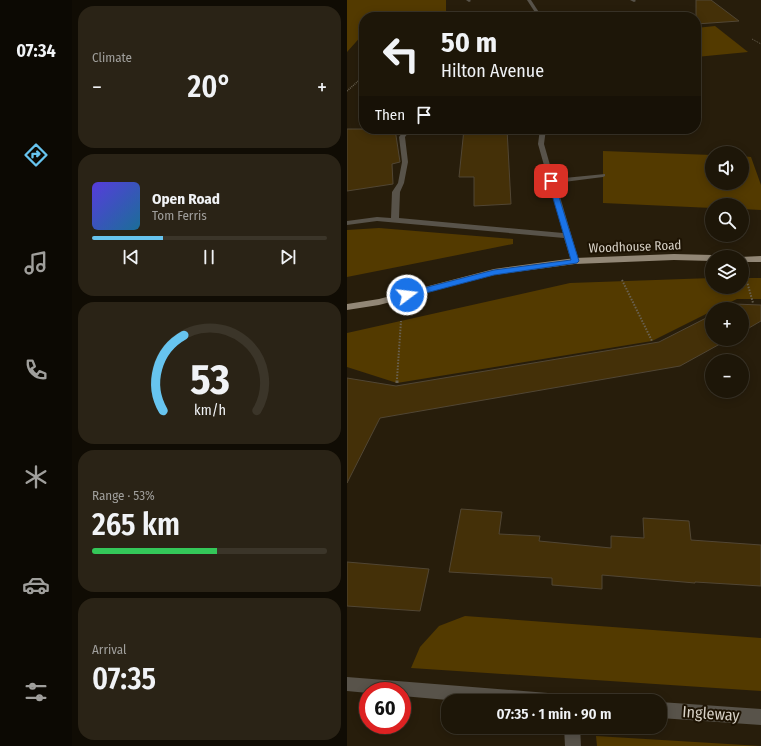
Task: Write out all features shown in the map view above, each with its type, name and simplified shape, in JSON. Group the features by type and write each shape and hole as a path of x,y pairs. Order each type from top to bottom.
{"main road":[{"name":"Woodhouse Road","path":"347,307 379,302 494,272 575,261 674,257 705,258"},
{"path":"749,259 761,259"}],"street":[{"path":"529,0 537,12"},
{"path":"395,220 396,192 401,183 405,162 402,137 404,134"},
{"path":"542,134 541,144 575,261"},
{"path":"551,181 603,175"},
{"path":"347,223 377,219 395,220 454,224 567,236"},
{"path":"347,684 465,694"},
{"name":"Ingleway","path":"667,710 761,717"},
{"path":"573,734 573,746"}],"path":[{"path":"752,39 761,44"},
{"path":"347,91 359,81"},
{"path":"622,280 652,341"},
{"path":"749,289 753,303"},
{"path":"397,383 401,321"}],"shaded area":[{"path":"347,0 446,0 446,12 359,12 359,39 347,52"},
{"path":"715,26 748,52 701,57 701,27"},
{"path":"603,151 705,155 705,190 749,190 749,157 751,157 761,185 761,210 749,209 749,198 705,198 705,208 603,203"},
{"path":"379,228 513,239 513,244 347,277 347,230"},
{"path":"705,278 705,294 749,294 749,278 761,278 761,299 737,299 731,302 705,302 705,314 652,341 397,383 347,367 347,333 570,283"},
{"path":"465,616 761,638 761,691 411,668 420,647 439,626"},
{"path":"596,736 761,746 597,746"}],"building":[{"path":"696,0 711,0 739,21 701,24 701,12 696,12"},
{"path":"347,129 359,129 359,134 396,134 400,162 392,164 393,184 347,191"},
{"path":"463,134 507,134 511,204 474,206 474,177 459,177"},
{"path":"749,305 761,305 761,321 749,328"},
{"path":"705,319 705,346 716,346 680,366 380,418 347,483 347,378 396,386 659,342"},
{"path":"461,509 502,512 499,534 540,536 539,541 611,548 611,536 644,538 643,518 689,521 691,540 761,545 761,586 695,583 602,575 602,589 552,585 552,578 449,572"},
{"path":"347,562 429,569 420,611 347,606"}],"route":[{"path":"407,295 494,272 575,261 551,181"}]}
